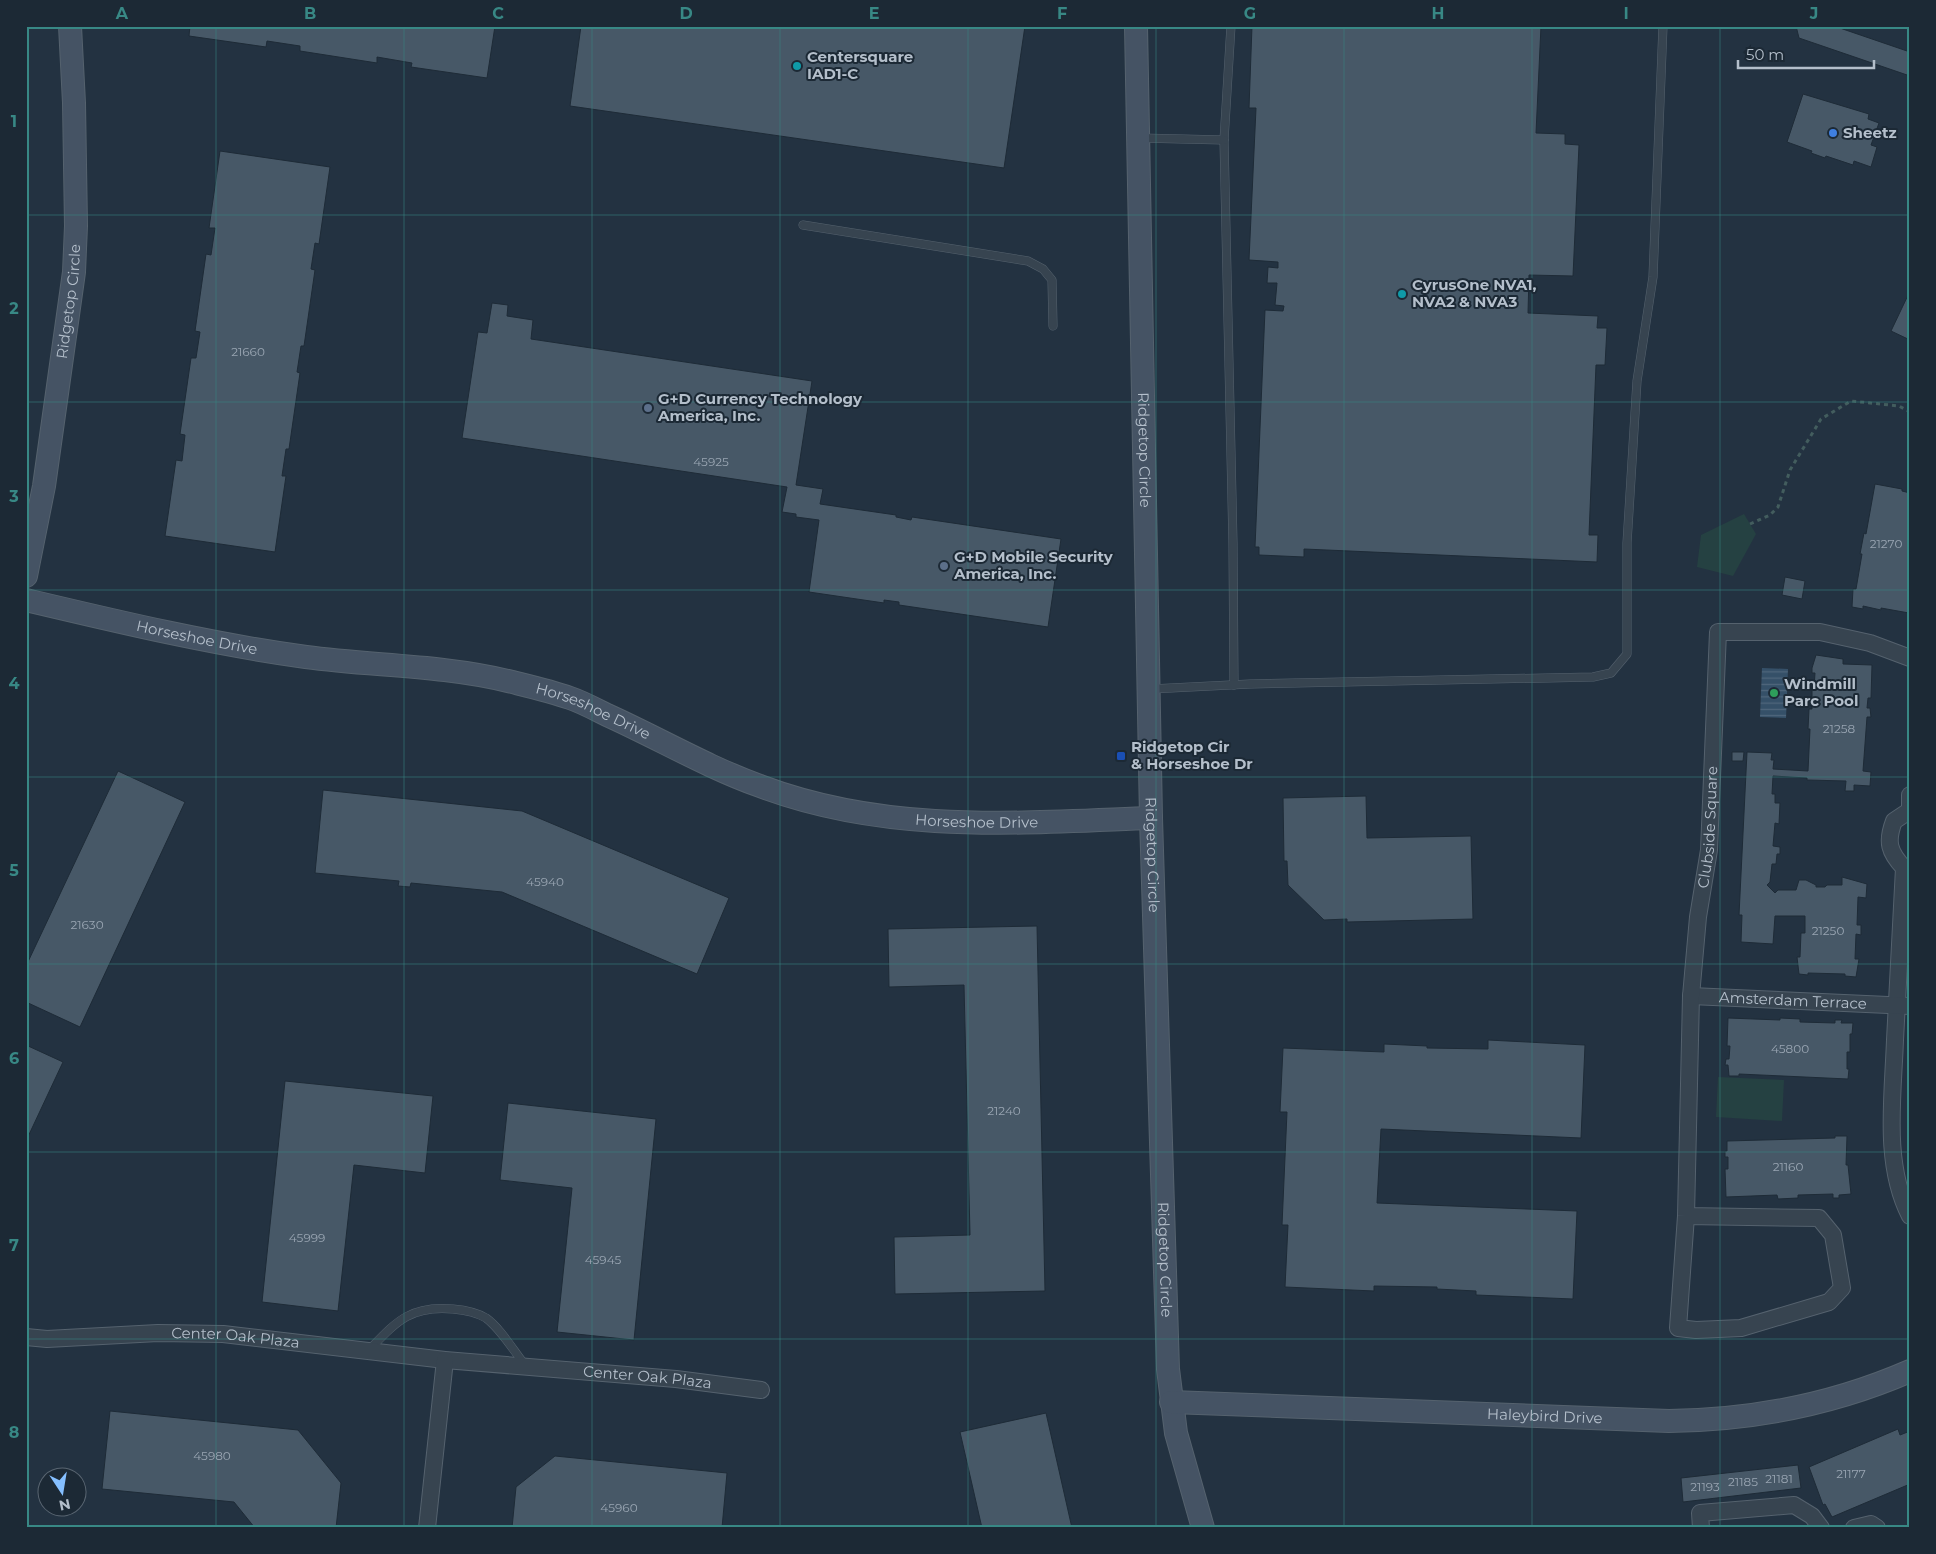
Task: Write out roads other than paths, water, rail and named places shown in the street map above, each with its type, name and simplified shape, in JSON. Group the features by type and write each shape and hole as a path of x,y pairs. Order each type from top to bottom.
{"street":[{"name":"Ridgetop Circle","path":"26,576 44,486 74,272 76,226 74,103 70,26"},
{"name":"Ridgetop Circle","path":"1136,26 1151,818 1168,1369 1176,1433 1204,1528"},
{"name":"Horseshoe Drive","path":"26,600 171,634 248,649 470,673 508,681 570,698 759,786 798,799 848,811 899,820 964,823 1151,818"},
{"name":"Clubside Square","path":"1686,1216 1819,1218 1833,1236 1842,1288 1829,1302 1741,1328 1696,1330 1678,1328 1686,1216 1691,996 1698,916 1709,850 1718,632 1820,632 1870,643 1910,658"},
{"path":"1910,795 1910,811 1894,821 1889,841 1891,853 1907,866 1903,1006 1892,1111 1894,1156 1903,1202 1910,1216"},
{"name":"Amsterdam Terrace","path":"1691,996 1903,1006"},
{"name":"Center Oak Plaza","path":"26,1337 48,1339 158,1333 223,1334 444,1360 684,1380 761,1390"},
{"path":"427,1528 444,1360"},
{"name":"Haleybird Drive","path":"1171,1402 1642,1420 1712,1420 1817,1404 1910,1371"},
{"path":"1701,1528 1700,1513 1794,1505 1812,1516 1821,1528"},
{"path":"1854,1528 1871,1524 1877,1528"}],"lane":[{"path":"1231,26 1224,140 1234,544 1234,685"},
{"path":"1149,689 1234,685 1593,677 1611,673 1627,654 1627,543 1637,381 1653,277 1663,26"},
{"path":"1138,138 1224,140"},
{"path":"803,226 1028,261 1043,269 1052,280 1053,326"},
{"path":"368,1351 387,1331 418,1310 435,1308 460,1310 469,1311 486,1318 526,1367"}],"water":[{"name":"Windmill Parc Pool","path":"1762,668 1788,669 1786,718 1760,717"}],"place":[{"name":"Centersquare IAD1-C","path":"797,66"},
{"name":"Sheetz","path":"1833,133"},
{"name":"CyrusOne NVA1, NVA2 & NVA3","path":"1402,294"},
{"name":"G+D Currency Technology America, Inc.","path":"648,408"},
{"name":"G+D Mobile Security America, Inc.","path":"944,566"},
{"name":"Windmill Parc Pool","path":"1774,693"},
{"name":"Ridgetop Cir & Horseshoe Dr","path":"1121,756"}]}
